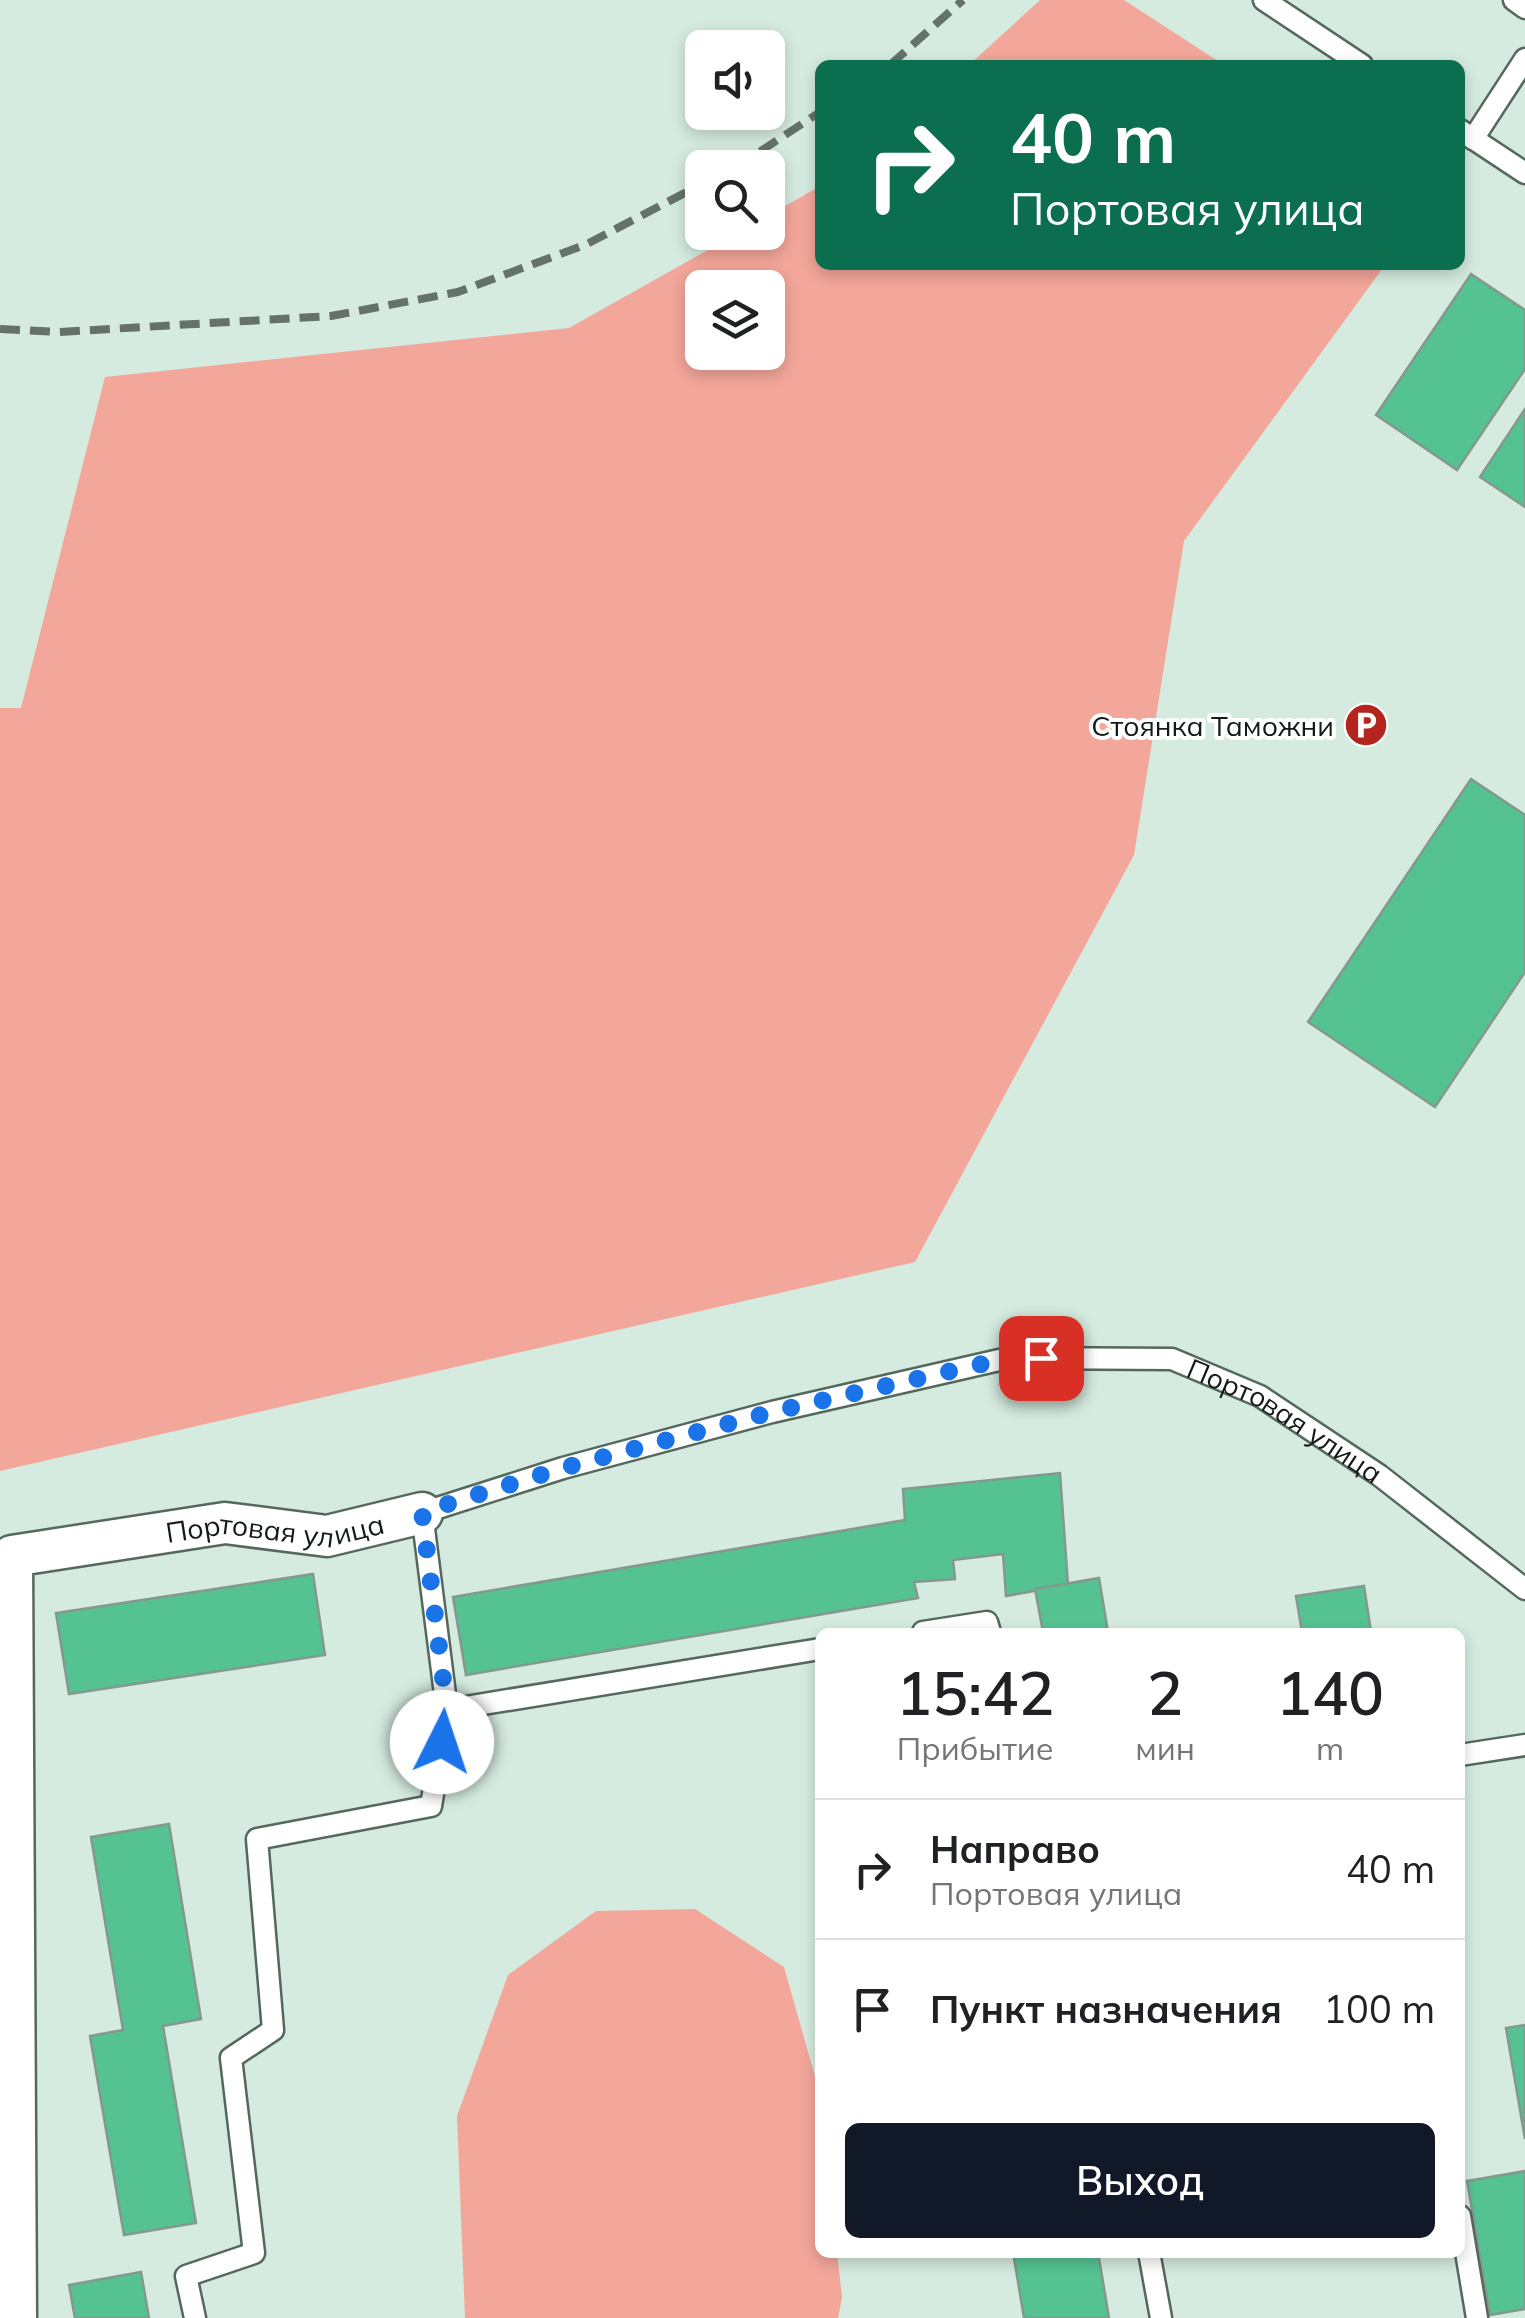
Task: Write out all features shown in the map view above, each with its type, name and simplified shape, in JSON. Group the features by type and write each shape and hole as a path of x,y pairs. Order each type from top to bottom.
{"street":[{"name":"Портовая улица","path":"16,2318 12,1556 225,1523 326,1536 422,1512"}],"lane":[{"path":"1264,0 1354,60"},
{"path":"1514,0 1525,8"},
{"path":"1525,59 1467,135 1525,174"},
{"name":"Портовая улица","path":"422,1512 563,1468 772,1412 1008,1358 1172,1358 1260,1396 1378,1474 1525,1589"},
{"path":"195,2318 186,2276 254,2253 231,2058 273,2030 257,1839 431,1806 447,1710 422,1512"},
{"path":"948,1628 987,1622 989,1628"},
{"path":"447,1710 815,1650"},
{"path":"1465,1755 1525,1745"},
{"path":"1465,2246 1477,2318"},
{"path":"1150,2258 1162,2318"}],"shaded area":[{"path":"1040,0 1124,0 1216,60 974,60"},
{"path":"815,189 815,270 1381,270 1184,541 1134,855 915,1262 0,1471 0,708 21,708 105,377 569,328 708,250 785,250 785,206"},
{"path":"695,1909 784,1967 815,2076 815,2258 838,2258 842,2297 838,2318 465,2318 457,2116 508,1975 596,1911"}],"building":[{"path":"1471,274 1525,310 1525,369 1457,470 1376,415"},
{"path":"1525,409 1525,507 1480,477"},
{"path":"1471,779 1525,815 1525,972 1435,1107 1308,1022"},
{"path":"1060,1473 1068,1585 1006,1596 1003,1554 953,1560 955,1579 914,1582 918,1598 466,1675 453,1597 905,1520 903,1489"},
{"path":"313,1574 325,1655 69,1694 56,1613"},
{"path":"1099,1578 1107,1628 1042,1628 1035,1589"},
{"path":"1364,1586 1370,1628 1301,1628 1296,1596"},
{"path":"169,1824 201,2019 163,2026 196,2223 124,2235 90,2036 123,2030 91,1837"},
{"path":"1525,2025 1525,2139 1506,2028"},
{"path":"1525,2171 1525,2309 1490,2315 1467,2181"},
{"path":"1014,2258 1099,2258 1109,2318 1024,2318"},
{"path":"141,2272 149,2318 75,2318 69,2285"}],"railway":[{"path":"896,60 963,0"},
{"path":"762,150 815,115"},
{"path":"0,329 58,332 331,316 458,292 587,244 685,193"}],"place":[{"name":"Стоянка Таможни","path":"1366,725"}],"route":[{"path":"442,1742 447,1710 422,1512 563,1468 772,1412 1008,1358 1041,1358"}]}
